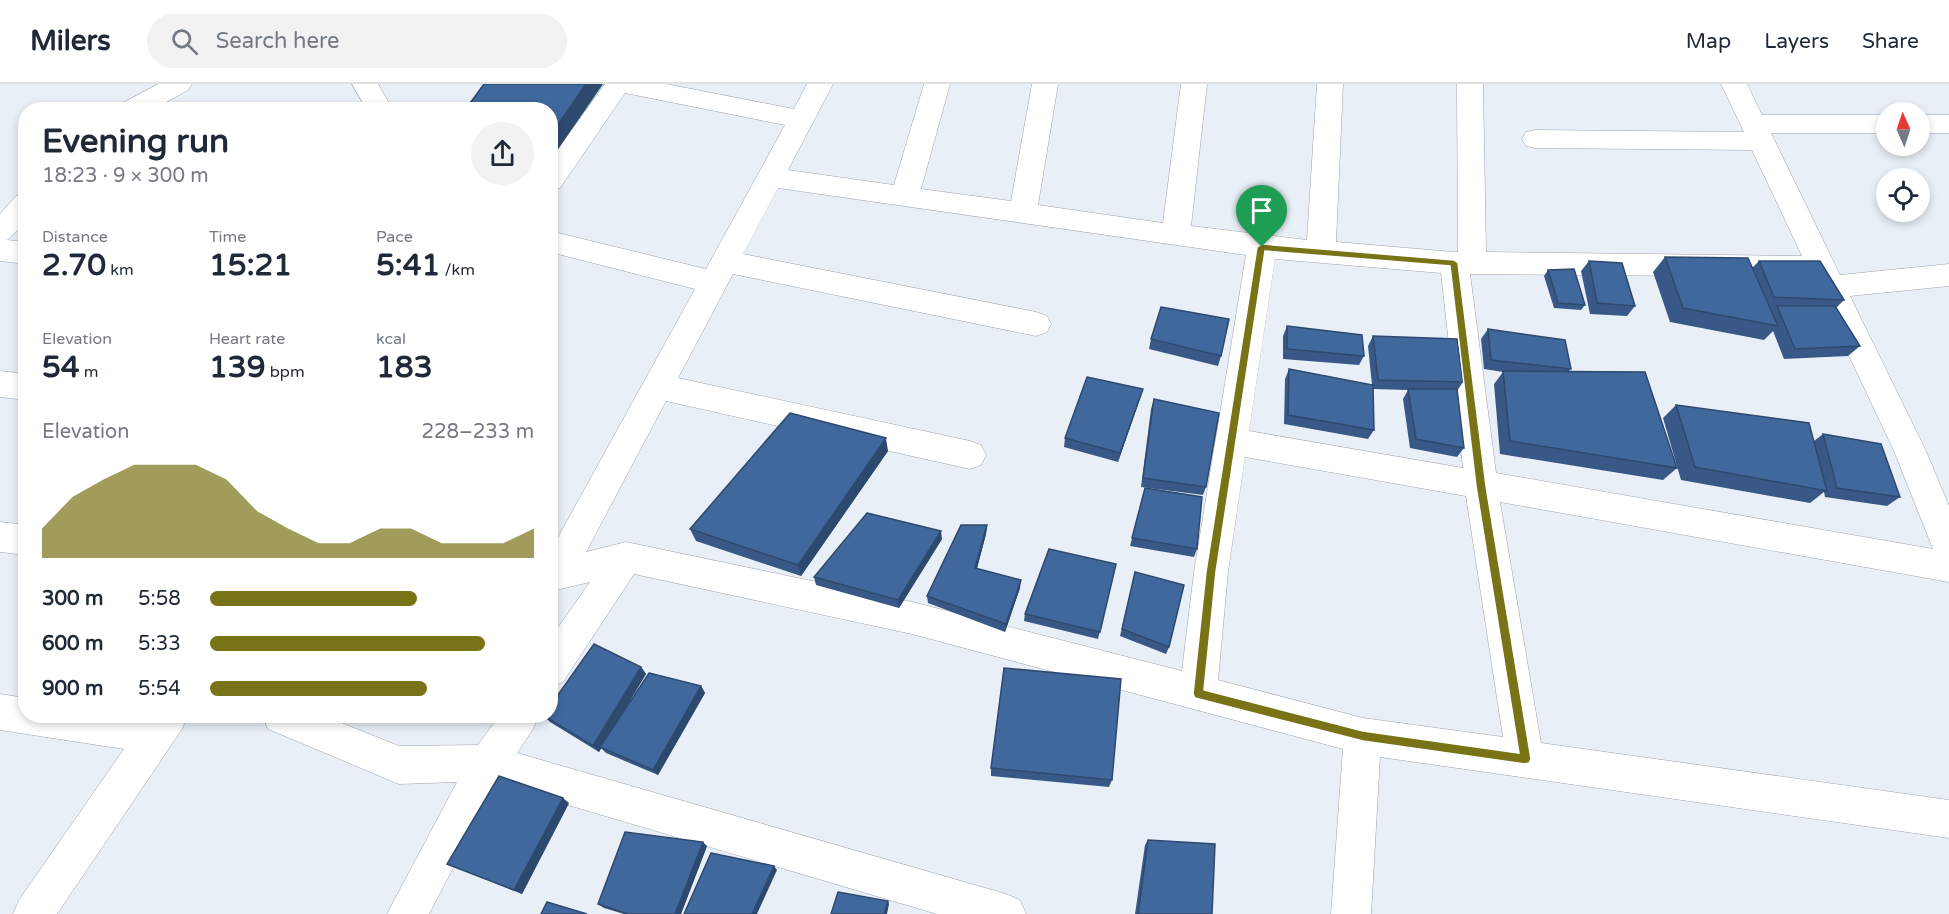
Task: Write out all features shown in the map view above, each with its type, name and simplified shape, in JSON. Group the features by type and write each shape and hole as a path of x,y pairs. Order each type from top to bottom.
{"street":[{"path":"145,102 179,84"},
{"path":"365,84 375,102"},
{"path":"558,170 620,84 801,119"},
{"path":"558,566 820,84"},
{"path":"905,196 937,84"},
{"path":"1023,213 1046,84"},
{"path":"1176,235 1194,84"},
{"path":"1322,252 1330,84"},
{"path":"1470,84 1463,263 1481,486 1525,759"},
{"path":"1734,84 1910,451 1949,546"},
{"path":"1930,124 1949,124"},
{"path":"1535,139 1757,133 1876,125"},
{"path":"769,177 1262,247 1322,252 1463,263 1826,276 1949,275"},
{"path":"0,232 18,212"},
{"path":"558,242 718,272 1036,324"},
{"path":"1198,694 1211,572 1262,247"},
{"path":"0,250 18,252"},
{"path":"0,384 18,386"},
{"path":"657,386 970,456"},
{"path":"1230,441 1949,567"},
{"path":"0,537 18,539"},
{"path":"558,574 626,556 912,618 1363,736 1949,819"},
{"path":"558,658 626,556"},
{"path":"0,712 18,714"},
{"path":"33,914 162,726 127,723"},
{"path":"298,723 399,765 488,763 1006,914"},
{"path":"407,914 488,763 515,723"},
{"path":"1351,914 1363,736"}],"building":[{"path":"484,84 586,84 558,124 558,102 471,102"},
{"path":"1665,257 1748,258 1778,326 1683,308"},
{"path":"1589,261 1622,263 1635,306 1597,303"},
{"path":"1759,261 1820,261 1844,300 1774,297"},
{"path":"1574,269 1585,305 1558,303 1548,270"},
{"path":"1777,306 1835,306 1860,346 1795,349"},
{"path":"1161,307 1229,319 1221,356 1151,339"},
{"path":"1287,326 1362,335 1364,356 1287,349"},
{"path":"1488,329 1565,340 1571,369 1491,360"},
{"path":"1373,336 1457,339 1463,382 1378,380"},
{"path":"1289,369 1373,385 1374,430 1288,415"},
{"path":"1503,371 1645,372 1677,468 1510,441"},
{"path":"1087,377 1143,389 1120,453 1065,438"},
{"path":"1408,389 1457,389 1464,448 1416,439"},
{"path":"1154,399 1219,413 1206,487 1143,478"},
{"path":"1676,405 1809,423 1827,491 1695,467"},
{"path":"790,413 886,438 798,565 690,529"},
{"path":"1823,434 1881,444 1900,497 1837,488"},
{"path":"1145,488 1202,497 1197,549 1132,538"},
{"path":"867,513 941,531 898,600 814,577"},
{"path":"961,525 987,525 975,568 1021,580 1006,624 927,596"},
{"path":"1049,549 1116,564 1100,632 1025,614"},
{"path":"1135,572 1184,585 1169,647 1122,629"},
{"path":"594,644 641,667 593,746 555,723 558,723 558,695"},
{"path":"1004,668 1121,679 1112,780 991,768"},
{"path":"649,673 701,686 653,770 600,747"},
{"path":"499,776 563,798 514,890 447,864"},
{"path":"625,832 703,842 675,914 628,914 598,904"},
{"path":"1148,840 1215,844 1212,914 1138,914"},
{"path":"711,853 774,866 752,914 684,914"},
{"path":"838,892 888,901 884,914 831,914"},
{"path":"547,902 587,914 541,914"}],"route":[{"path":"1262,247 1454,263 1481,486 1525,759 1363,736 1198,694 1211,572 1262,247"}]}
